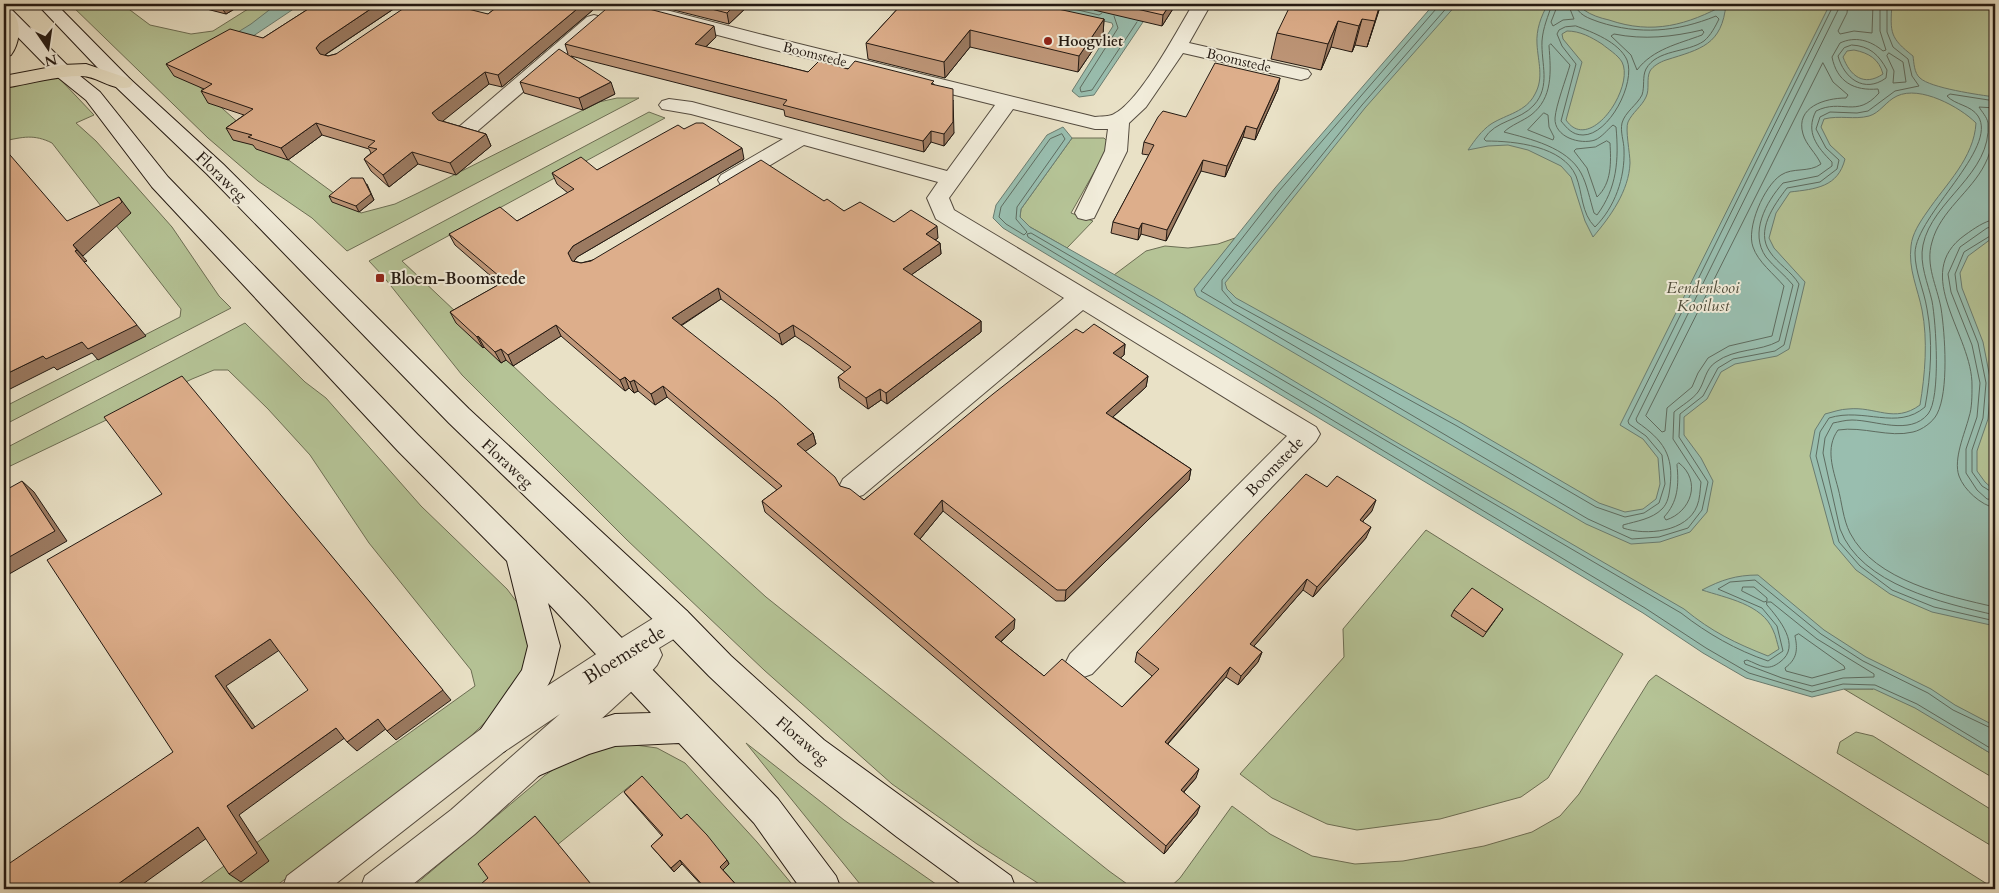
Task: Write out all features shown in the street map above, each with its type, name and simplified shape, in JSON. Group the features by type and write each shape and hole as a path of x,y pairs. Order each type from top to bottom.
{"main road":[{"path":"4,51 9,40 6,16"},
{"path":"4,82 62,71 86,70 123,83"}],"street":[{"name":"Floraweg","path":"46,4 123,83 216,169 459,416 720,666 812,751 909,825 998,889"},
{"path":"467,130 614,4"},
{"name":"Boomstede","path":"622,4 770,43 1095,123 1118,121"},
{"path":"1086,213 1116,151 1118,121 1135,110 1202,4"},
{"path":"6,16 62,71 93,96 166,189 408,443 521,555 766,811 823,889"},
{"name":"Boomstede","path":"1177,46 1301,74"},
{"name":"Boomstede","path":"1008,102 938,198 944,214 1306,434 1082,664"},
{"path":"669,105 692,108 798,139 952,180"},
{"path":"712,190 798,139"},
{"path":"853,486 1082,297"},
{"path":"493,740 537,675 544,646 521,555"},
{"name":"Bloemstede","path":"378,889 463,822 531,763 625,664 676,622"},
{"name":"Bloemstede","path":"300,889 493,740 625,664"},
{"path":"531,763 584,740 615,730 686,727"}],"green space":[{"path":"70,4 122,4 150,25 191,34 213,31 256,4 277,4 192,77 204,92 242,126 361,213 395,204 599,102 617,98 639,98 347,251 312,218 258,181 208,138"},
{"name":"Eendenkooi Kooilust","path":"1451,4 1995,4 1995,753 1957,733 1995,756 1995,779 1844,689 1873,689 1756,671 1184,315 1114,275 1146,251 1165,246 1188,248 1218,244 1235,238 1195,289"},
{"path":"59,78 94,115 76,123 96,141 172,227 219,296 231,308 4,425 4,407 180,317 181,309 52,143 40,138 28,137 4,141 4,88 33,81"},
{"path":"649,112 665,118 402,261 548,399 766,597 1134,889 1047,889 977,844 892,784 764,670 627,540 462,375 369,261"},
{"path":"1072,138 1104,138 1110,144 1071,213 1093,221 1067,248 1030,227 1020,217 1021,209"},
{"path":"245,323 305,382 326,398 421,506 507,589 522,609 532,640 529,666 509,700 457,749 272,889 192,889 475,686 471,670 369,543 310,455 268,409 228,370 214,370 192,379 4,469 4,449"},
{"path":"1426,530 1623,654 1548,778 1521,797 1440,819 1357,830 1327,824 1272,798 1240,774 1344,657 1343,629"},
{"path":"1656,675 1995,889 1168,889 1180,878 1232,806 1270,834 1312,856 1355,864 1403,861 1484,846 1532,832 1560,816 1579,794 1649,681"},
{"path":"1856,732 1873,736 1995,812 1995,848 1837,753 1840,742"},
{"path":"621,743 657,748 685,763 757,842 796,889 720,889 631,785 503,889 410,889 544,776 567,760"},
{"path":"746,743 844,820 943,889 864,889"}],"water":[{"path":"1575,3 1587,12 1602,18 1640,27 1655,27 1683,22 1726,4 1720,28 1708,43 1690,52 1661,62 1650,71 1646,97 1627,125 1630,163 1626,184 1618,203 1593,237 1585,221 1571,177 1561,166 1528,150 1508,145 1468,150 1487,127 1527,105 1535,94 1540,76 1537,34 1548,4","holes":["1572,31 1590,37 1613,52 1622,62 1624,73 1622,87 1608,114 1598,124 1587,129 1576,129 1566,120 1582,62 1563,39 1562,34"]},
{"path":"277,4 301,4 192,77 217,45 251,24"},
{"path":"1031,4 1094,4 1141,15 1145,19 1094,95 1079,97 1072,91 1113,26 1112,23"},
{"path":"1434,4 1457,4 1365,108 1225,283 1227,289 1236,298 1460,422 1599,503 1625,512 1643,509 1656,499 1660,484 1658,458 1643,439 1620,425 1830,4 1892,4 1891,22 1893,34 1900,44 1913,56 1915,71 1920,78 1925,82 1944,88 1995,97 1995,236 1968,256 1960,273 1962,288 1983,342 1991,383 1988,419 1977,451 1977,471 1995,491 1995,626 1932,612 1890,594 1856,570 1834,544 1810,456 1815,430 1825,414 1858,409 1893,414 1911,411 1920,405 1924,370 1925,333 1922,310 1912,271 1911,246 1919,224 1958,170 1970,148 1976,123 1960,110 1928,95 1906,93 1893,98 1869,116 1824,119 1821,127 1830,145 1845,159 1842,168 1837,176 1825,185 1809,190 1790,192 1776,213 1769,238 1774,248 1805,282 1789,349 1777,356 1735,364 1721,372 1707,399 1684,417 1684,435 1701,458 1713,481 1707,512 1690,532 1660,542 1631,544 1586,524 1197,296 1194,289 1275,188","holes":["1847,51 1859,51 1873,58 1879,64 1883,74 1870,80 1858,78 1850,70 1843,57"]},
{"path":"1063,127 1072,138 1021,209 1020,217 1030,227 1154,297 1389,438 1684,609 1714,631 1768,656 1779,649 1773,630 1761,614 1742,603 1702,590 1729,579 1758,575 1824,630 1866,657 1931,689 1955,705 1995,726 1995,756 1915,708 1874,689 1844,689 1812,697 1746,678 1703,653 1643,613 1003,228 993,218 996,205 1047,135"}],"building":[{"path":"316,4 378,4 320,43 316,48 320,54 328,56 336,54 410,4 448,4 488,14 501,4 583,4 498,75 485,72 432,113 438,120 486,134 450,163 412,152 383,175 364,159 377,149 368,147 375,141 316,123 281,148 248,137 252,135 226,128 253,109 201,91 212,84 166,64 230,29 263,38"},
{"path":"612,4 630,4 714,26 695,44 808,72 819,61 848,69 855,61 934,81 931,84 953,89 953,122 944,134 931,131 923,141 783,105 787,100 565,44"},
{"path":"692,4 736,4 727,13"},
{"path":"902,4 1035,4 1104,19 1079,56 970,30 944,62 866,43"},
{"path":"1115,4 1170,4 1163,15"},
{"path":"1291,4 1380,4 1375,21 1362,19 1359,26 1338,21 1328,44 1277,33"},
{"path":"559,49 611,82 579,98 520,82"},
{"path":"1215,63 1280,78 1257,129 1246,126 1227,166 1203,160 1167,230 1142,223 1139,229 1113,222 1154,145 1144,142 1158,117 1163,111 1186,117"},
{"path":"696,123 703,123 742,148 573,246 568,253 572,261 581,263 591,261 761,160 824,201 827,199 844,211 860,202 894,222 911,210 937,226 926,234 940,243 903,269 981,321 886,393 880,389 866,398 838,377 851,367 808,335 793,325 779,334 718,288 672,318 776,400 813,433 797,444 835,477 840,486 850,489 864,500 993,394 1076,329 1083,333 1094,324 1125,344 1113,353 1148,376 1106,413 1191,469 1066,590 1057,590 942,500 914,534 1015,619 995,637 1044,676 1062,659 1122,707 1159,669 1137,652 1306,474 1327,487 1337,476 1376,500 1360,520 1371,527 1317,587 1307,579 1250,644 1262,652 1241,676 1230,667 1165,742 1199,769 1181,790 1200,806 1166,846 762,501 782,486 663,386 651,394 634,380 630,382 625,377 620,380 556,325 508,355 501,349 495,352 450,312 505,281 449,234 500,207 517,221 574,189 552,173 581,157 597,170 678,125 684,129"},
{"path":"4,148 67,221 119,197 122,202 73,245 77,250 75,251 137,325 88,349 82,342 46,359 43,356 4,375"},
{"path":"351,178 363,178 371,194 356,206 329,196"},
{"path":"182,376 443,690 387,731 378,719 347,742 336,728 227,806 257,853 229,874 198,827 111,889 4,889 4,867 173,752 47,560 162,494 104,417","holes":["270,639 308,690 252,729 215,676"]},
{"path":"22,481 55,531 4,560 4,491"},
{"path":"1472,588 1503,609 1486,632 1454,610"},
{"path":"642,776 681,819 687,814 707,835 727,860 720,867 740,889 706,889 680,860 671,868 651,846 663,835 624,792"},
{"path":"535,816 595,889 475,889 488,878 478,864"}],"place":[{"name":"Hoogvliet","path":"1048,41"},
{"name":"Bloem-Boomstede","path":"380,278"}]}
